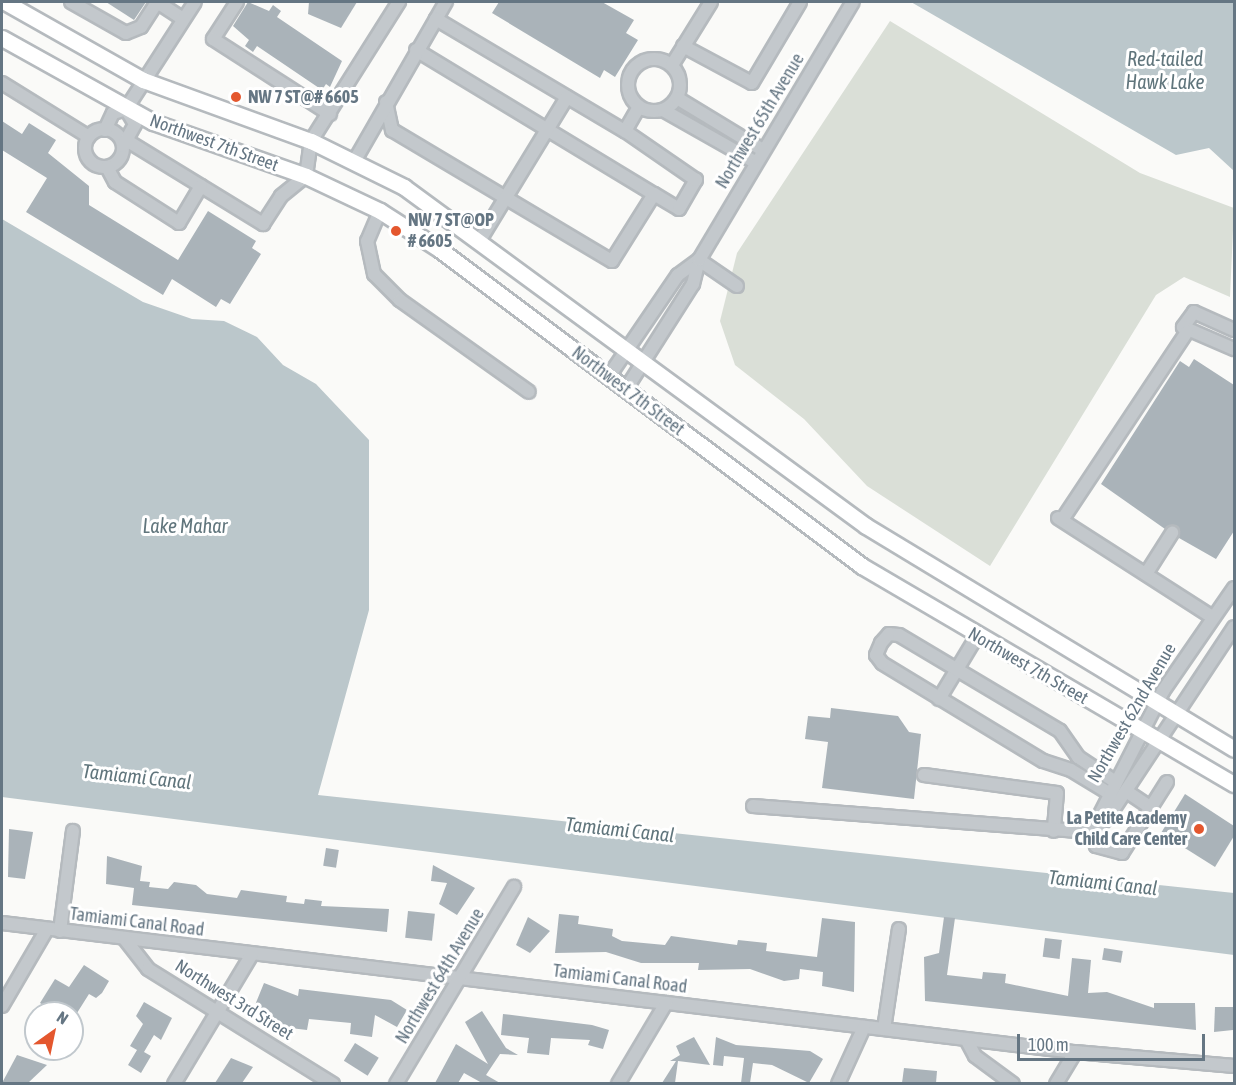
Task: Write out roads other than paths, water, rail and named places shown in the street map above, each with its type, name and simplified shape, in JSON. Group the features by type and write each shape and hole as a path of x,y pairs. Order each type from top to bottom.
{"main road":[{"name":"Northwest 7th Street","path":"5,2 143,80 311,141 355,160 481,238 643,362 887,540 1234,749"},
{"name":"Northwest 7th Street","path":"2,38 126,109 306,176 380,211 609,376 843,553 977,636 1234,784"}],"street":[{"path":"71,2 126,33 141,27 157,2 183,20"},
{"path":"89,137 105,130 113,113 126,109 195,2"},
{"path":"237,2 213,39 330,114"},
{"path":"105,130 262,224 282,196 306,176 311,141 399,2"},
{"path":"355,160 386,102 446,2"},
{"path":"672,65 711,2"},
{"path":"683,46 752,83 800,2"},
{"name":"Northwest 65th Avenue","path":"626,389 693,284 699,260 853,2"},
{"path":"416,51 681,208 695,175 436,19"},
{"path":"639,107 627,87 635,65 657,58 672,65 679,77 677,98 663,110"},
{"path":"2,83 89,137"},
{"path":"481,238 508,198 567,97"},
{"path":"677,98 763,150"},
{"path":"386,102 392,129 612,261 654,194"},
{"path":"625,131 639,107"},
{"path":"639,107 663,110 756,162"},
{"path":"107,167 117,162 124,143 135,124 126,109"},
{"path":"89,137 88,158 107,167 115,182 179,223 201,186"},
{"path":"380,211 367,241 374,274 400,300 529,392"},
{"path":"699,260 737,286"},
{"name":"Northwest 65th Avenue","path":"609,376 678,275 699,260"},
{"path":"1234,330 1194,312 1184,324 1187,332 1234,349"},
{"path":"1187,332 1060,519 1212,617"},
{"path":"1146,574 1172,533"},
{"name":"Northwest 62nd Avenue","path":"1091,832 1125,791 1150,737 1157,702 1212,617 1234,588"},
{"name":"Northwest 62nd Avenue","path":"1091,832 1107,792 1114,781 1150,737 1176,714 1234,627"},
{"path":"1107,792 1062,766 1043,761 882,663 876,655 881,643 894,633 956,669 1060,731 1073,750 1114,781"},
{"path":"939,699 977,636"},
{"path":"1062,766 1073,750"},
{"path":"924,775 1057,794 1054,831"},
{"path":"753,806 1054,831 1091,832 1096,846 1122,853 1167,782"},
{"path":"1125,791 1151,808"},
{"path":"2,1006 53,930 73,831"},
{"name":"Northwest 64th Avenue","path":"396,1083 514,887"},
{"name":"Tamiami Canal Road","path":"2,924 966,1040 1234,1066"},
{"path":"884,1029 899,929"},
{"name":"Northwest 3rd Street","path":"124,938 148,969 333,1083"},
{"path":"174,1083 252,954"},
{"path":"618,1083 666,1003"},
{"path":"838,1083 864,1027"},
{"path":"966,1040 975,1056 1013,1083"},
{"path":"1056,1083 1075,1052"}],"water":[{"name":"Red-tailed Hawk Lake","path":"911,2 1234,2 1234,171 1209,148 1176,155"},
{"name":"Lake Mahar","path":"2,219 143,302 192,319 224,321 257,337 283,365 316,384 369,440 369,610 318,795 1234,893 1234,955 2,797"}],"place":[{"name":"NW 7 ST@# 6605","path":"236,97"},
{"name":"NW 7 ST@OP # 6605","path":"396,231"},
{"name":"La Petite Academy Child Care Center","path":"1199,829"}],"water label":[{"name":"Tamiami Canal","path":"137,776"},
{"name":"Tamiami Canal","path":"620,829"},
{"name":"Tamiami Canal","path":"1103,882"}]}
